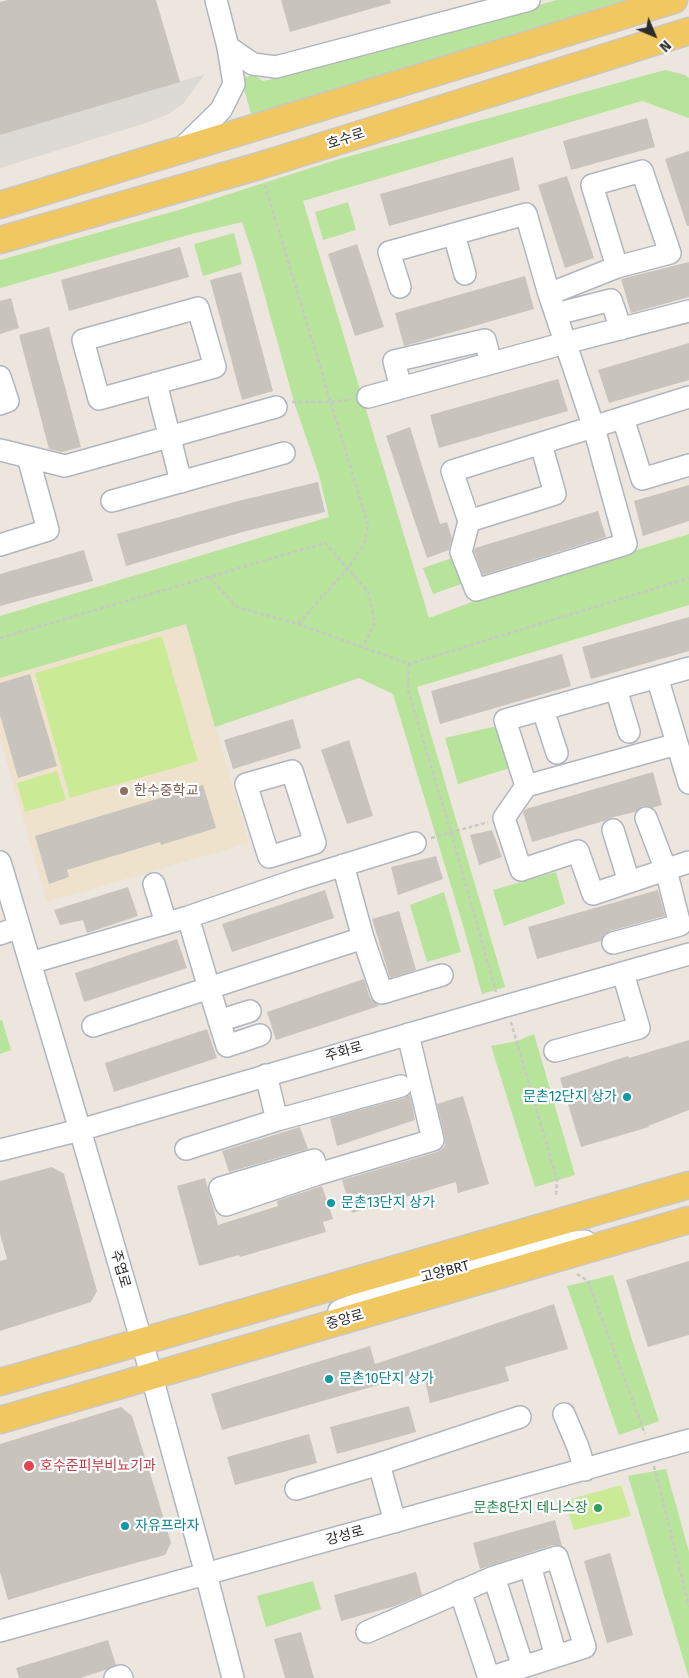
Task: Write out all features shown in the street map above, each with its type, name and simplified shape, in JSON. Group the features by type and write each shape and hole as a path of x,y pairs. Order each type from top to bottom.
{"main road":[{"path":"0,205 674,0"},
{"name":"호수로","path":"0,240 259,166 689,31"},
{"path":"0,1382 140,1340 689,1185"},
{"name":"중앙로","path":"0,1420 689,1220"}],"street":[{"path":"181,150 222,110 234,84 228,47 216,0"},
{"path":"228,47 253,64 276,67 529,0"},
{"path":"552,304 617,267 670,252 642,170 592,185 617,267"},
{"path":"400,287 389,252 526,214 552,304 594,428 626,544 476,590 462,552 469,521 452,471 594,428 689,397"},
{"path":"454,234 465,274"},
{"path":"552,304 611,300 621,329"},
{"path":"198,308 214,367 156,383 99,399 82,340 198,308"},
{"path":"368,397 565,343 689,312"},
{"path":"0,377 8,401 0,404"},
{"path":"156,383 181,482"},
{"path":"0,450 65,466 276,407"},
{"path":"624,418 642,479 689,465"},
{"path":"469,521 555,494 541,444"},
{"path":"112,501 284,453"},
{"path":"0,545 48,530 28,457"},
{"path":"526,786 505,720 689,668"},
{"path":"657,677 677,744 687,770"},
{"path":"616,688 629,732"},
{"path":"543,710 557,753"},
{"path":"677,744 526,786 504,818 521,870 578,851 593,894 689,862"},
{"path":"613,943 680,925 666,870 646,818"},
{"path":"613,830 629,882"},
{"path":"30,964 166,923 299,878 415,843"},
{"path":"289,850 299,878"},
{"name":"주엽로","path":"0,862 9,930 30,964 80,1130 152,1376 233,1678"},
{"path":"343,865 363,938 382,993 442,975"},
{"path":"154,884 166,923"},
{"path":"188,916 227,1046 260,1036"},
{"path":"93,1026 363,938"},
{"name":"주화로","path":"0,1150 80,1130 689,954"},
{"path":"554,1052 639,1028 623,973"},
{"path":"219,1021 250,1011"},
{"path":"318,1174 433,1140 408,1034"},
{"path":"266,1075 277,1120"},
{"path":"186,1149 277,1120 401,1086"},
{"name":"고양BRT","path":"433,1257 564,1236 689,1197"},
{"path":"564,1414 578,1447 585,1470"},
{"path":"296,1490 520,1417"},
{"name":"강성로","path":"0,1631 689,1440"},
{"path":"379,1464 395,1522"},
{"path":"367,1632 460,1591 494,1577 557,1557 584,1647 489,1678 460,1591"},
{"path":"530,1566 556,1656"},
{"path":"494,1577 523,1667"},
{"path":"115,1678 121,1676 122,1678"}],"path":[{"path":"265,185 368,525 364,544 348,568 298,624"},
{"path":"276,407 294,402 331,402 368,397"},
{"path":"0,638 325,543 368,591 375,623 363,646"},
{"path":"209,577 238,607 298,624 409,664 689,578"},
{"path":"409,664 408,690 451,832 497,995"},
{"path":"415,843 504,818"},
{"path":"510,1020 557,1180 556,1195"},
{"path":"576,1273 588,1281 645,1436"},
{"path":"654,1465 689,1606"}],"shaded area":[{"path":"205,74 183,104 168,114 149,122 0,168 0,134"},
{"name":"한수중학교","path":"186,624 249,843 47,902 0,738 0,678"}],"green space":[{"path":"557,0 665,0 251,114 241,78 254,75 263,81 282,77"},
{"path":"665,70 685,75 689,78 689,118 642,101 303,201 429,618 480,599 689,534 689,605 417,687 505,987 482,994 393,694 359,678 215,727 186,624 0,678 0,616 329,517 319,475 294,402 255,261 242,222 188,235 0,288 0,260 179,210 339,159"},
{"path":"348,202 356,230 323,240 315,212"},
{"path":"234,233 242,264 203,276 194,244"},
{"path":"455,557 464,583 433,594 423,568"},
{"path":"162,636 198,761 70,798 35,673"},
{"path":"497,726 510,768 458,784 445,738"},
{"path":"57,771 66,800 25,812 17,783"},
{"path":"556,872 565,904 504,926 493,890"},
{"path":"444,892 461,952 427,962 410,905"},
{"path":"0,1020 2,1020 11,1050 0,1054"},
{"path":"534,1034 575,1175 535,1187 491,1046 517,1041"},
{"path":"613,1275 659,1421 619,1435 567,1286"},
{"path":"666,1469 689,1552 689,1678 628,1476"},
{"name":"문촌8단지 테니스장","path":"621,1485 631,1516 574,1530 564,1501"},
{"path":"313,1581 321,1609 266,1627 257,1596"}],"building":[{"path":"8,0 156,0 180,82 0,135 0,2"},
{"path":"281,0 390,0 391,3 290,32"},
{"path":"647,118 655,147 571,170 563,141"},
{"path":"689,151 689,226 687,226 665,159"},
{"path":"513,157 520,190 389,226 380,194"},
{"path":"567,176 594,258 565,268 538,185"},
{"path":"357,244 384,327 355,336 328,254"},
{"path":"180,247 189,277 69,311 61,280"},
{"path":"689,262 689,297 631,313 621,279"},
{"path":"241,272 273,391 242,400 210,280"},
{"path":"525,276 534,309 404,346 395,313"},
{"path":"11,298 19,328 0,334 0,301"},
{"path":"49,327 81,447 62,452 49,449 19,335"},
{"path":"689,343 689,380 609,403 598,370"},
{"path":"558,379 568,411 439,448 430,415"},
{"path":"410,427 440,524 447,522 452,538 449,550 427,558 386,436"},
{"path":"318,482 325,512 246,531 126,566 117,534 238,501"},
{"path":"689,485 689,521 643,536 634,501"},
{"path":"598,511 606,537 483,575 474,551 475,548"},
{"path":"84,550 93,581 0,606 0,574"},
{"path":"689,617 689,651 591,679 582,647"},
{"path":"562,654 571,686 440,724 431,691"},
{"path":"30,674 57,766 18,778 0,715 0,683"},
{"path":"293,719 301,748 233,769 224,740"},
{"path":"349,740 373,816 347,824 321,750"},
{"path":"653,772 662,805 652,808 642,806 635,812 532,842 523,812 526,809"},
{"path":"203,785 216,828 161,845 160,842 67,870 69,877 49,884 35,836"},
{"path":"492,830 502,857 479,865 470,835"},
{"path":"436,856 443,879 398,895 391,867"},
{"path":"128,887 138,916 87,933 83,920 60,925 54,910"},
{"path":"325,890 334,918 232,952 222,924"},
{"path":"658,890 665,916 610,931 604,935 601,941 537,959 528,927"},
{"path":"399,911 416,970 390,978 372,919"},
{"path":"177,939 187,968 84,1002 75,973"},
{"path":"364,979 370,998 379,1006 276,1040 267,1012"},
{"path":"207,1029 217,1058 114,1092 105,1063"},
{"name":"문촌12단지 상가","path":"689,1040 689,1110 649,1127 581,1147 560,1078 628,1056 629,1058"},
{"path":"410,1095 415,1120 337,1146 330,1118"},
{"path":"463,1096 489,1184 458,1193 456,1182 352,1213 342,1180 442,1149 445,1145 445,1138 437,1104"},
{"path":"300,1127 308,1149 229,1172 222,1151"},
{"path":"52,1167 64,1174 97,1291 91,1302 0,1331 0,1261 7,1259 0,1234 0,1181"},
{"path":"205,1178 218,1225 278,1206 277,1201 322,1186 333,1219 323,1222 326,1232 240,1257 239,1255 199,1266 177,1186"},
{"path":"689,1261 689,1335 648,1347 626,1280"},
{"name":"문촌10단지 상가","path":"554,1304 568,1349 505,1367 509,1381 430,1403 423,1372 222,1430 211,1394 370,1346 375,1364"},
{"path":"409,1406 416,1432 337,1454 330,1427"},
{"path":"121,1407 132,1416 171,1543 165,1555 8,1600 0,1572 0,1444"},
{"path":"309,1434 317,1463 235,1485 227,1457"},
{"path":"555,1520 562,1546 553,1545 480,1569 473,1543"},
{"path":"610,1553 633,1635 607,1643 584,1561"},
{"path":"416,1572 422,1595 395,1606 341,1621 334,1595"},
{"path":"301,1632 314,1678 285,1678 274,1639"},
{"path":"108,1640 116,1665 105,1670 80,1678 19,1678 16,1668"}],"place":[{"name":"한수중학교","path":"124,791"},
{"name":"문촌12단지 상가","path":"627,1097"},
{"name":"문촌13단지 상가","path":"331,1203"},
{"name":"문촌10단지 상가","path":"329,1379"},
{"name":"호수준피부비뇨기과","path":"29,1466"},
{"name":"문촌8단지 테니스장","path":"598,1508"},
{"name":"자유프라자","path":"125,1526"}]}
